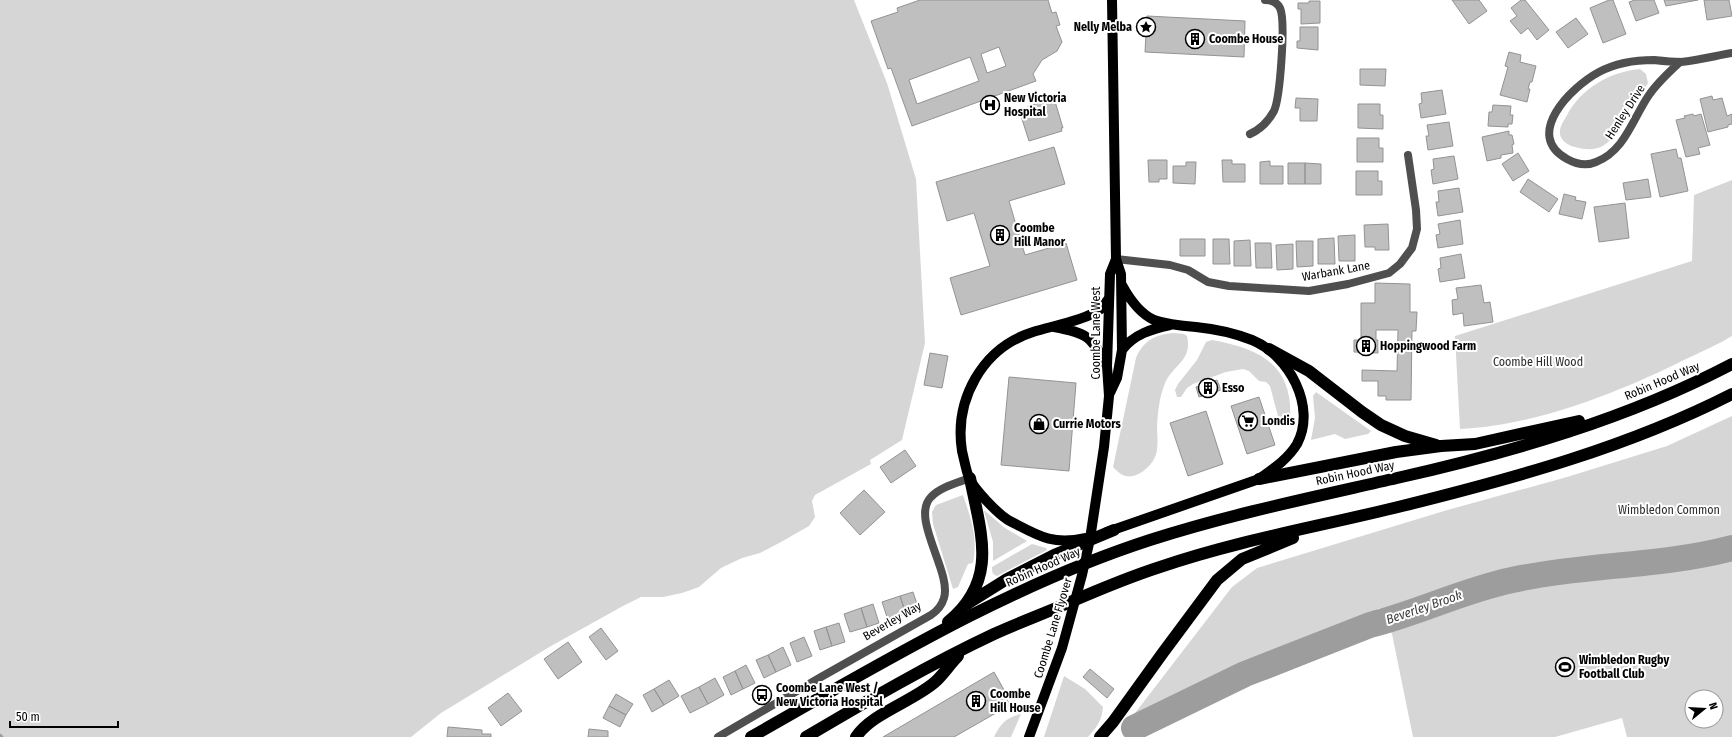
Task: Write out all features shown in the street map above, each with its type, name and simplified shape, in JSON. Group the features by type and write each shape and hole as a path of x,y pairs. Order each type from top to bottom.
{"highway":[{"path":"1269,349 1309,371 1362,412 1382,424 1406,436 1441,446"},
{"name":"Robin Hood Way","path":"932,635 984,608 1105,555 1152,539 1257,510 1396,479 1566,433 1635,409 1697,382 1732,364"},
{"path":"806,737 859,706 994,634 1161,566 1265,538 1510,478 1600,450 1708,407 1732,394"},
{"path":"1259,479 1346,460 1441,446 1475,444 1635,409"},
{"path":"967,604 977,584 982,566 982,541 970,478"},
{"path":"1100,737 1113,722 1210,589 1230,568 1242,559 1270,546 1343,520"},
{"path":"751,737 932,635 967,604 1014,575 1054,555 1114,530"},
{"path":"856,737 862,728 873,720 894,709 935,682 962,650"}],"main road":[{"name":"Coombe Lane West","path":"1109,394 1117,378 1122,350 1122,285 1121,274 1116,259 1112,0"},
{"name":"Coombe Lane West","path":"1109,394 1107,366 1110,274 1116,259"},
{"path":"1109,298 1101,308 1090,314 1053,327 1032,332 1009,342 987,362 974,379 961,416 960,433 963,453 970,478 988,503 1005,518 1048,539 1070,542 1114,530 1259,479 1275,468 1297,443 1304,418 1302,399 1295,382 1284,365 1269,349 1237,334 1172,325 1154,320 1142,312 1127,295 1122,285"},
{"path":"1122,350 1128,342 1150,329 1172,325"},
{"path":"1053,327 1077,331 1090,339 1098,349 1107,366"},
{"name":"Coombe Lane Flyover","path":"1029,737 1062,648 1082,575 1097,499 1109,394"}],"street":[{"path":"1250,134 1259,130 1266,123 1274,110 1279,93 1282,66 1282,13 1276,3 1272,0 1265,0"},
{"name":"Henley Drive","path":"1680,62 1662,79 1649,95 1617,148 1609,155 1596,163 1584,165 1571,161 1559,154 1554,149 1549,132 1551,122 1566,99 1586,80 1607,69 1629,62 1652,60 1680,62 1732,53"},
{"name":"Warbank Lane","path":"1116,259 1170,265 1188,270 1208,282 1229,286 1309,291 1348,284 1389,273 1400,264 1412,248 1417,228 1416,210 1408,155"},
{"name":"Beverley Way","path":"718,737 931,615 937,610 944,600 946,591 945,582 928,532 925,518 926,506 930,498 941,490 970,478"}],"green space":[{"path":"0,0 854,0 887,83 916,179 925,343 902,440 870,460 871,464 815,495 812,501 815,517 809,526 760,553 742,558 721,568 699,587 682,593 663,597 641,597 623,606 551,646 441,713 411,737 0,737"},
{"path":"1640,69 1646,74 1648,83 1610,140 1604,145 1587,149 1573,146 1564,141 1560,134 1562,125 1572,107 1587,90 1617,74"},
{"name":"Coombe Hill Wood","path":"1732,180 1732,336 1633,383 1576,405 1518,421 1460,429 1455,336 1692,261 1694,195"},
{"path":"1174,333 1184,334 1187,336 1187,352 1167,379 1162,391 1158,411 1157,446 1155,457 1146,469 1137,475 1123,475 1113,467 1136,358 1146,343 1161,335"},
{"path":"1212,340 1246,349 1260,355 1271,363 1280,374 1287,387 1290,403 1290,422 1286,425 1282,425 1279,420 1270,386 1266,382 1259,381 1249,371 1243,369 1226,372 1193,384 1187,388 1181,397 1177,397 1175,390 1178,384 1197,360 1206,342"},
{"path":"1316,392 1371,431 1368,434 1345,439 1335,434 1311,440 1315,418 1313,396"},
{"name":"Wimbledon Common","path":"1732,416 1732,737 1627,737 1622,718 1555,737 1413,737 1392,634 1380,608 1373,612 1380,634 1266,680 1258,662 1132,717 1232,587 1257,568 1444,511 1567,477 1667,446"},
{"path":"963,495 973,528 975,545 973,563 968,564 958,587 953,589 933,524 932,512 936,505"},
{"path":"984,511 1005,528 1027,541 993,561 993,542"},
{"path":"1032,544 1046,548 1047,550 997,576 993,574 992,567"},
{"path":"1064,676 1085,689 1103,707 1102,716 1088,737 1044,737"},
{"path":"1021,714 1011,737 994,737 1004,722"}],"building":[{"path":"920,0 1048,0 1052,13 1056,12 1060,25 1056,26 1062,42 1057,51 1042,60 1033,74 1036,81 912,126 891,68 888,69 871,21 898,12 897,8","holes":["999,47 1006,66 987,73 981,54","970,57 979,81 917,104 909,80"]},
{"path":"1452,0 1479,0 1487,11 1469,24"},
{"path":"1521,0 1525,0 1549,30 1537,40 1528,28 1521,34 1510,21 1517,16 1511,8"},
{"path":"1609,0 1613,0 1626,34 1603,43 1590,8"},
{"path":"1635,0 1654,0 1659,13 1636,21 1629,2"},
{"path":"1664,0 1698,0 1666,6"},
{"path":"1704,0 1729,0 1732,16 1707,20"},
{"path":"1309,1 1320,1 1320,23 1301,24 1301,9 1298,9 1298,3 1309,3"},
{"name":"Coombe House","path":"1147,16 1245,21 1244,57 1145,52"},
{"path":"1576,18 1588,34 1568,48 1556,32"},
{"path":"1300,27 1318,27 1318,50 1297,48 1297,41 1300,41"},
{"path":"1509,52 1521,55 1520,62 1536,66 1532,82 1530,82 1528,89 1530,89 1527,102 1500,95 1508,67 1505,66"},
{"path":"1360,69 1386,69 1385,86 1360,85"},
{"path":"1442,90 1446,114 1421,118 1419,104 1422,103 1421,93"},
{"path":"1712,96 1713,100 1722,98 1727,116 1732,114 1732,124 1728,125 1728,127 1708,132 1700,99"},
{"path":"1054,98 1063,128 1061,128 1062,131 1029,141 1020,113 1029,110 1028,106"},
{"path":"1296,98 1318,99 1317,121 1300,121 1300,108 1295,108"},
{"path":"1358,104 1380,104 1380,115 1383,115 1383,129 1358,128"},
{"path":"1493,105 1511,106 1510,115 1513,115 1512,124 1508,124 1508,127 1488,126 1489,112 1492,112"},
{"path":"1693,114 1694,116 1701,114 1710,145 1698,148 1700,154 1686,157 1676,120"},
{"path":"1449,122 1453,146 1428,150 1426,136 1429,136 1427,125"},
{"path":"1509,131 1509,135 1512,135 1514,144 1512,145 1513,153 1501,155 1501,158 1487,161 1482,137"},
{"path":"1357,138 1379,138 1379,148 1383,148 1383,162 1357,162"},
{"name":"Coombe Hill Manor","path":"1054,147 1065,184 1009,201 1025,255 1066,243 1077,280 961,315 950,278 990,266 974,213 947,221 936,182"},
{"path":"1676,149 1678,158 1681,158 1688,191 1660,197 1651,154"},
{"path":"1518,153 1529,171 1513,181 1502,164"},
{"path":"1454,156 1458,179 1433,184 1431,170 1434,169 1433,159"},
{"path":"1148,160 1167,160 1167,179 1159,179 1159,182 1149,182"},
{"path":"1222,160 1232,160 1232,164 1245,164 1245,182 1223,182"},
{"path":"1270,161 1270,166 1283,166 1283,184 1260,184 1260,162"},
{"path":"1186,162 1196,162 1195,184 1173,183 1173,166 1186,166"},
{"path":"1288,163 1305,163 1305,184 1288,184"},
{"path":"1305,163 1321,164 1321,184 1305,184"},
{"path":"1356,171 1378,171 1378,181 1382,181 1382,195 1356,195"},
{"path":"1528,179 1558,199 1549,212 1520,192"},
{"path":"1648,179 1651,197 1626,200 1623,183"},
{"path":"1459,188 1463,212 1438,216 1436,202 1439,202 1438,191"},
{"path":"1564,194 1576,197 1575,200 1586,202 1582,219 1559,214"},
{"path":"1625,203 1629,238 1599,242 1594,207"},
{"path":"1460,220 1463,244 1438,248 1436,235 1440,234 1438,224"},
{"path":"1388,224 1389,250 1375,250 1375,247 1365,247 1364,225"},
{"path":"1355,235 1355,261 1339,261 1338,236"},
{"path":"1334,238 1335,264 1318,264 1318,239"},
{"path":"1180,239 1205,239 1205,256 1180,256"},
{"path":"1213,239 1229,239 1230,264 1213,264"},
{"path":"1250,240 1251,266 1234,266 1234,241"},
{"path":"1296,241 1313,241 1313,266 1297,267"},
{"path":"1255,243 1271,243 1272,268 1256,268"},
{"path":"1293,244 1293,269 1277,270 1276,245"},
{"path":"1461,254 1465,278 1440,282 1438,269 1441,268 1440,258"},
{"name":"Hoppingwood Farm","path":"1375,283 1410,284 1410,312 1417,312 1416,331 1412,331 1411,400 1386,400 1386,396 1378,396 1378,381 1362,381 1362,370 1397,371 1398,330 1376,330 1378,353 1354,352 1354,340 1361,340 1361,303 1375,303"},
{"path":"1481,285 1484,303 1490,302 1493,322 1464,326 1463,313 1453,315 1452,300 1458,299 1456,288"},
{"path":"930,353 948,356 942,388 924,385"},
{"name":"Currie Motors","path":"1009,377 1076,383 1069,471 1001,465"},
{"name":"Esso","path":"1217,380 1221,390 1199,397 1196,387"},
{"path":"1259,397 1275,445 1247,454 1231,406"},
{"path":"1206,411 1223,464 1188,476 1170,423"},
{"path":"905,450 916,466 891,483 880,467"},
{"path":"864,490 885,512 860,535 840,513"},
{"path":"913,592 919,610 906,614 900,596"},
{"path":"900,596 906,614 888,620 882,602"},
{"path":"873,604 879,623 867,627 861,608"},
{"path":"861,608 867,627 850,632 844,614"},
{"path":"839,623 845,642 832,646 826,627"},
{"path":"826,627 832,646 820,650 814,631"},
{"path":"601,628 618,651 606,660 589,637"},
{"path":"804,637 812,656 797,662 790,643"},
{"path":"568,642 582,662 558,679 544,659"},
{"path":"783,647 791,665 776,672 768,655"},
{"path":"768,655 776,672 764,678 756,660"},
{"path":"746,665 755,683 743,689 735,671"},
{"path":"1090,669 1114,689 1107,698 1083,677"},
{"path":"735,671 743,689 731,695 723,677"},
{"name":"Coombe Hill House","path":"994,672 1008,697 1006,698 1010,705 954,737 883,737"},
{"path":"715,678 724,695 708,704 699,687"},
{"path":"669,680 679,696 664,705 654,689"},
{"path":"699,687 708,704 690,713 681,696"},
{"path":"654,689 664,705 652,712 643,695"},
{"path":"508,693 522,711 501,726 488,708"},
{"path":"616,694 633,704 626,715 609,706"},
{"path":"609,706 626,715 620,727 603,718"},
{"path":"448,727 482,730 482,734 491,734 491,737 447,737"},
{"path":"589,729 608,731 608,737 588,737"}],"waterway":[{"name":"Beverley Brook","path":"1134,728 1245,674 1370,625 1494,584 1567,571 1678,559 1732,548"}],"place":[{"name":"Nelly Melba","path":"1146,27"},
{"name":"Coombe House","path":"1195,39"},
{"name":"New Victoria Hospital","path":"990,105"},
{"name":"Coombe Hill Manor","path":"1000,235"},
{"name":"Hoppingwood Farm","path":"1366,346"},
{"name":"Esso","path":"1208,388"},
{"name":"Londis","path":"1248,421"},
{"name":"Currie Motors","path":"1039,424"},
{"name":"Wimbledon Rugby Football Club","path":"1565,667"},
{"name":"Coombe Lane West / New Victoria Hospital","path":"762,695"},
{"name":"Coombe Hill House","path":"976,701"}]}
